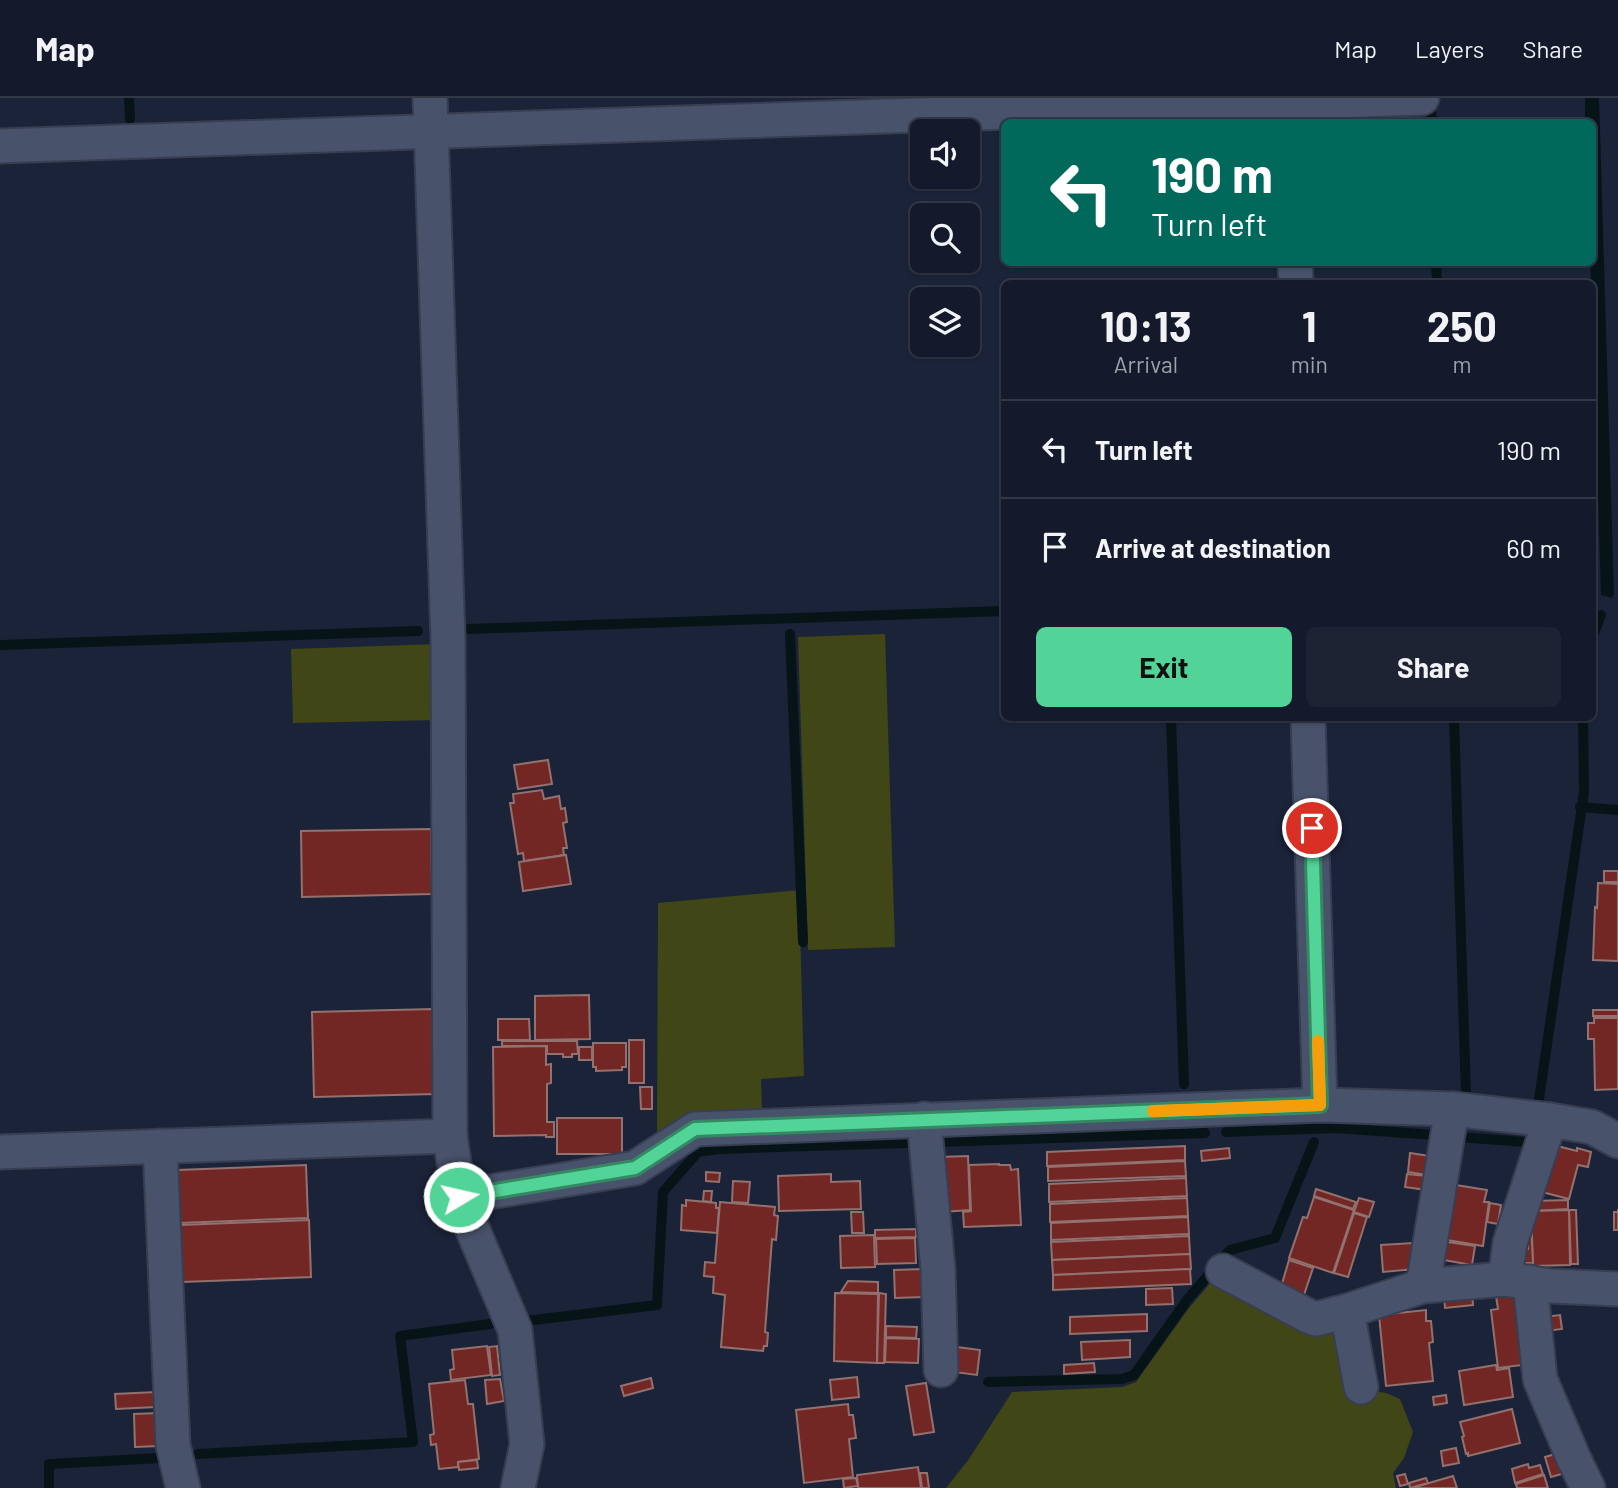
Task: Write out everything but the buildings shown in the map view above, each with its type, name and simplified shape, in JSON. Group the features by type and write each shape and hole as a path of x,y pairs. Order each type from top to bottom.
{"street":[{"path":"430,98 448,639 450,1136 459,1197 515,1330 527,1444 518,1488"},
{"path":"1019,119 1291,113 1422,98"},
{"path":"0,146 431,132 1001,119"},
{"path":"1308,721 1320,1105"},
{"path":"459,1197 635,1168 695,1129 1320,1105 1452,1109 1549,1120 1592,1127 1618,1141"},
{"path":"1423,1286 1452,1109"},
{"path":"924,1119 938,1269 940,1370"},
{"path":"1549,1120 1510,1243 1540,1379 1588,1488"},
{"path":"0,1152 450,1136"},
{"path":"160,1146 173,1445 183,1488"},
{"path":"1223,1271 1316,1319 1423,1286 1517,1280 1551,1286 1618,1289"},
{"path":"1347,1311 1361,1387"}],"green space":[{"path":"885,634 895,947 808,950 798,637"},
{"path":"437,644 438,720 293,723 291,649"},
{"path":"799,890 804,1076 761,1079 762,1110 690,1113 657,1134 658,903"},
{"path":"1218,1274 1344,1316 1368,1390 1400,1399 1413,1432 1404,1458 1393,1473 1396,1488 946,1488 969,1459 1012,1392 1122,1387 1136,1382 1189,1308"}],"shaded area":[{"path":"1585,98 1599,98 1614,594 1612,598 1601,595 1596,422 1596,280 1591,280 1590,266 1596,266 1596,119 1585,119"}],"waterway":[{"path":"129,98 130,119"},
{"path":"1431,110 1432,119"},
{"path":"1436,266 1437,280"},
{"path":"469,629 1001,611"},
{"path":"1596,628 1601,615"},
{"path":"0,645 418,631"},
{"path":"790,634 803,942"},
{"path":"1171,721 1184,1084"},
{"path":"1454,721 1466,1095"},
{"path":"1539,1099 1584,792 1583,721"},
{"path":"1580,807 1618,810"},
{"path":"1226,1132 1336,1128 1434,1135"},
{"path":"937,1142 1205,1133"},
{"path":"1458,1137 1527,1142"},
{"path":"988,1382 1122,1379 1134,1375 1187,1300 1230,1250 1275,1238 1314,1142"},
{"path":"526,1321 657,1305 663,1192 698,1152 906,1143"},
{"path":"198,1454 413,1442 400,1336 490,1324"},
{"path":"49,1488 49,1464 161,1458"}],"slow traffic":[{"path":"1153,1111 1320,1105 1318,1041"}],"route":[{"path":"459,1197 635,1168 695,1129 1320,1105 1312,828"}]}
